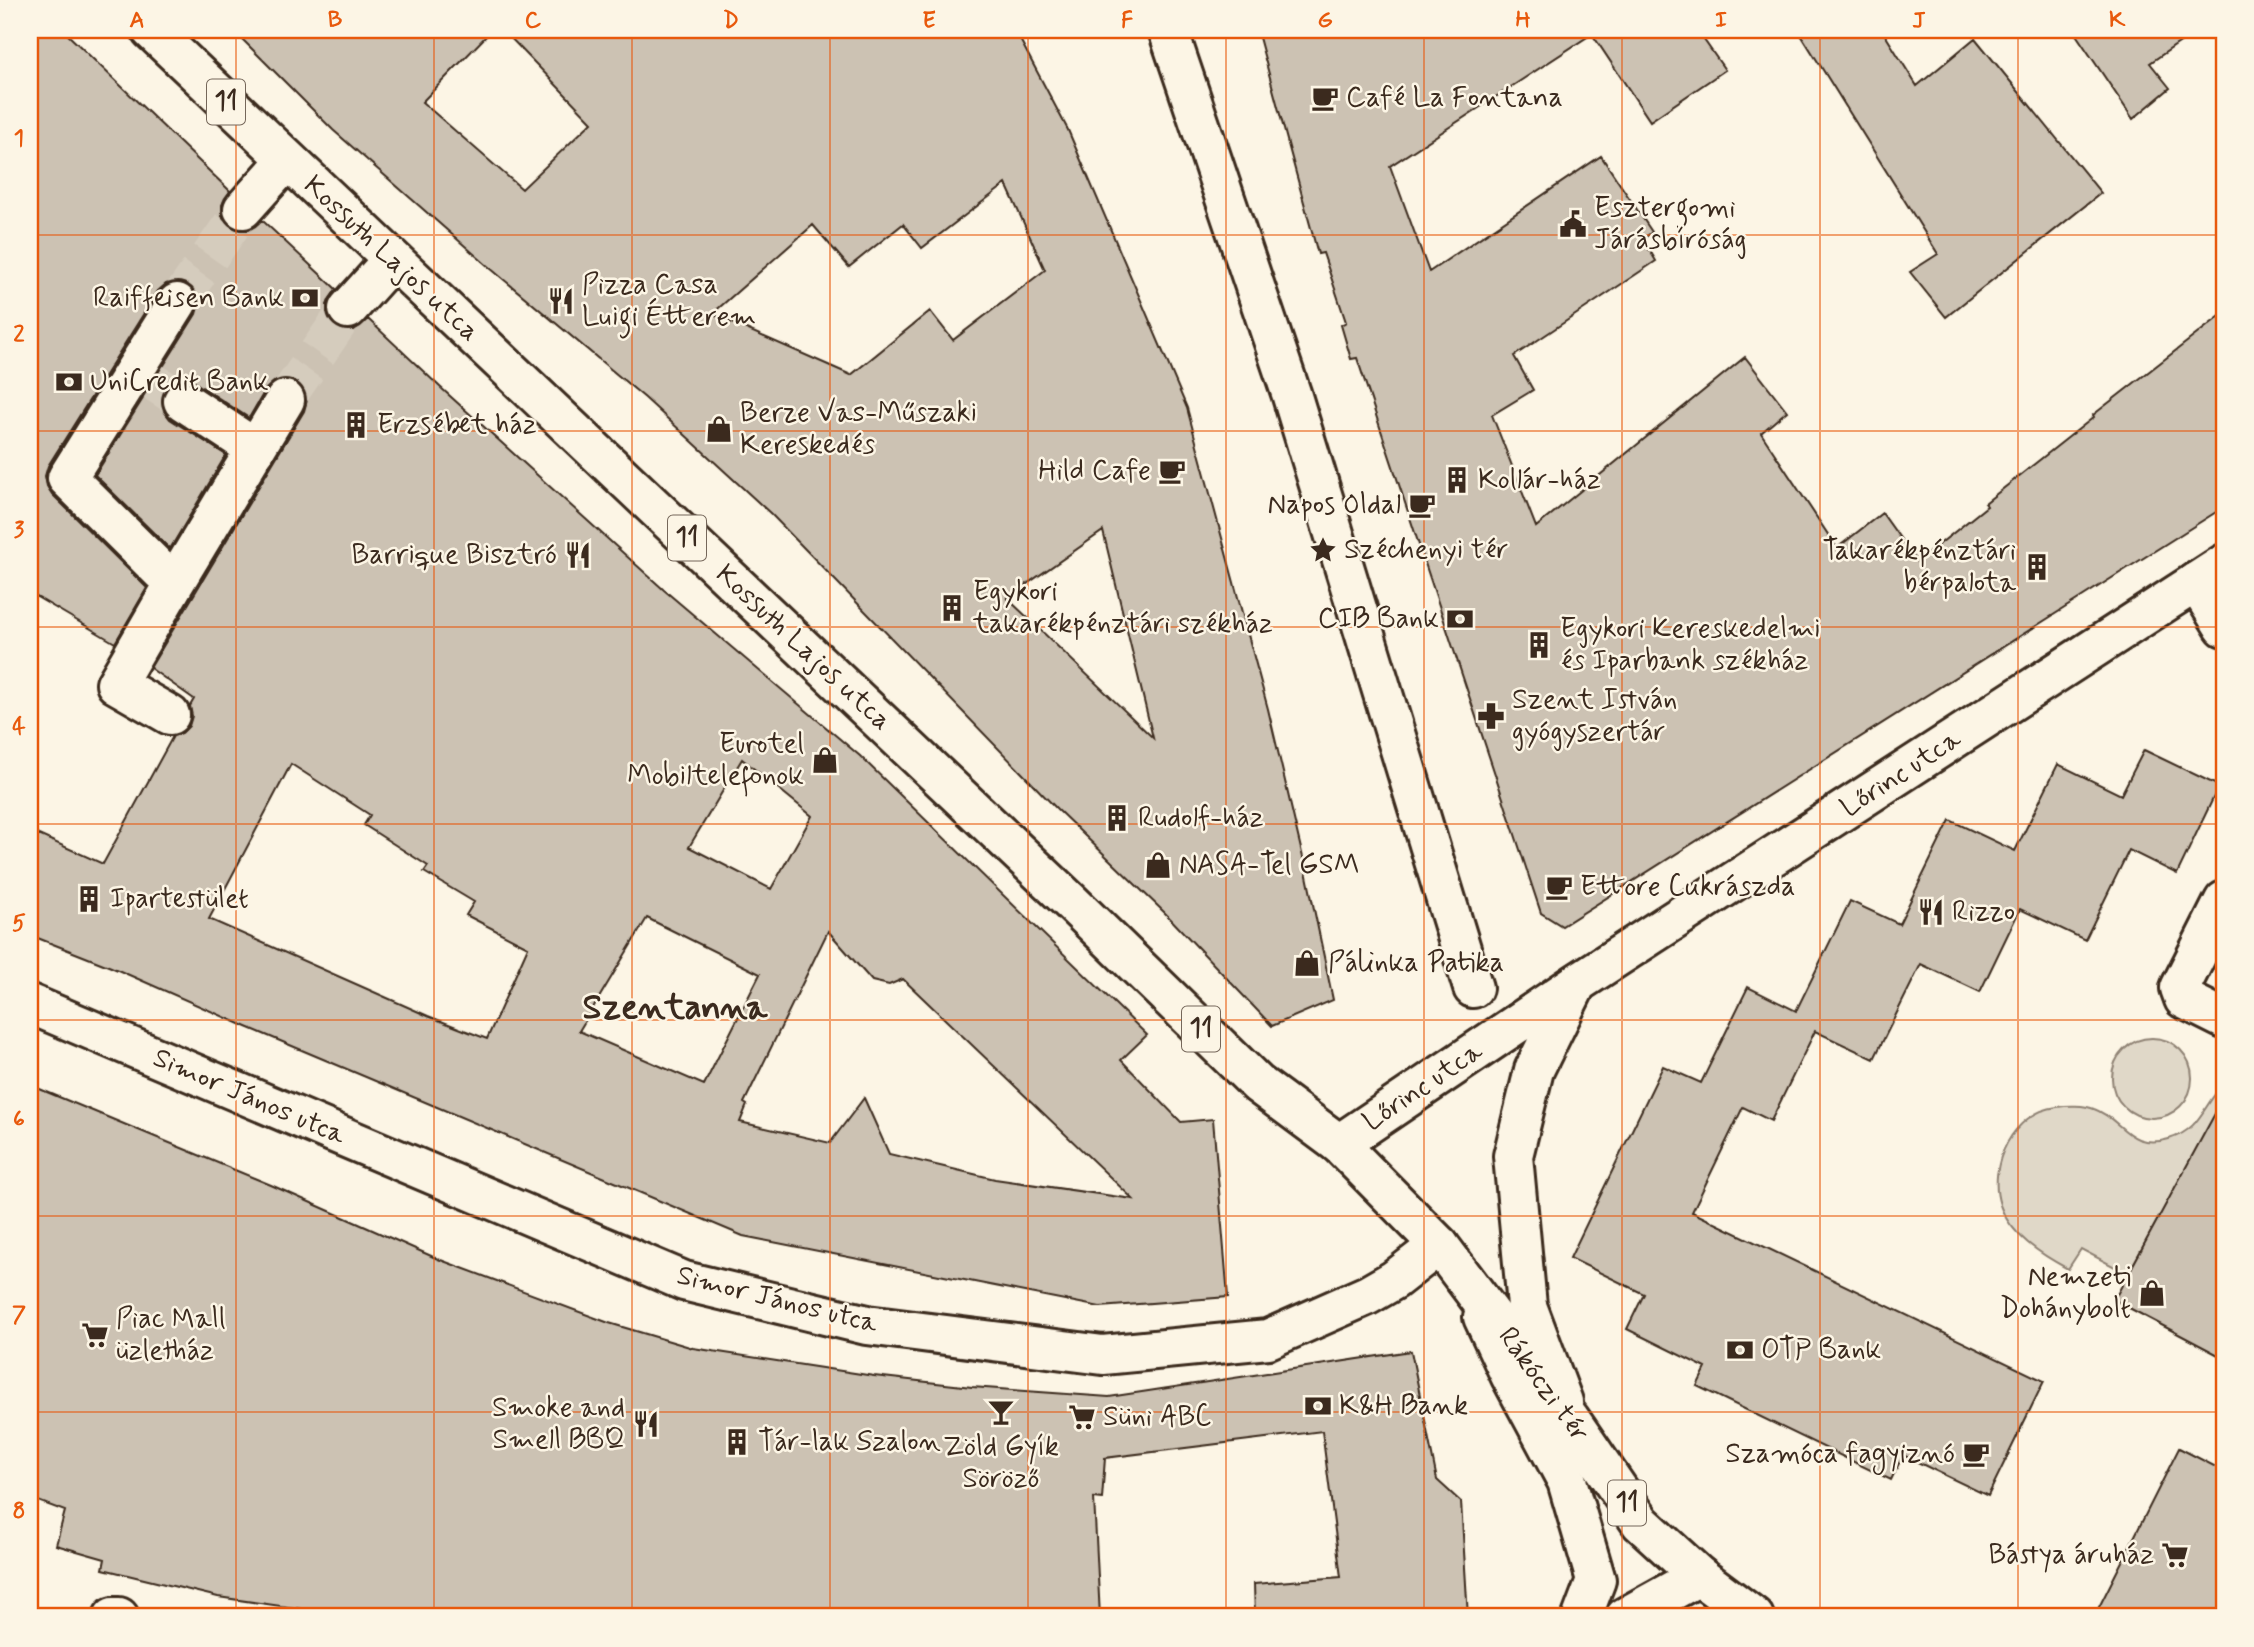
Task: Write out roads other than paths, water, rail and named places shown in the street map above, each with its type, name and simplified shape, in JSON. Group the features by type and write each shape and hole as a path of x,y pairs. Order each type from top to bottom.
{"street":[{"name":"Kossuth Lajos utca","path":"151,30 1072,903 1258,1084 1339,1144"},
{"path":"1168,30 1291,393 1473,988"},
{"path":"243,209 287,160"},
{"path":"348,309 392,260"},
{"path":"174,584 67,478 144,375 177,303"},
{"path":"170,715 116,684 285,400"},
{"path":"183,401 256,449"},
{"path":"2210,573 2224,626"},
{"name":"Lőrinc utca","path":"1339,1144 1577,983 2210,573"},
{"path":"2224,901 2180,988 2184,999 2224,1019"},
{"path":"1570,1419 1527,1306 1513,1156 1534,1070 1577,983"},
{"name":"Simor János utca","path":"30,1004 684,1281 867,1325 1103,1355 1268,1339 1368,1295 1394,1280 1438,1245"},
{"name":"Rákóczi tér","path":"1339,1144 1438,1245 1570,1419 1641,1523 1699,1576 1754,1617"},
{"path":"1467,1284 1510,1375 1567,1481 1596,1580 1582,1617"},
{"path":"1625,1617 1699,1576"},
{"path":"113,1617 119,1617"}],"tunnel":[{"path":"177,303 243,209"},
{"path":"285,400 348,309"},
{"path":"152,381 183,401"}],"place":[{"name":"Café La Fontana","path":"1325,98"},
{"name":"Esztergomi Járásbíróság","path":"1573,224"},
{"name":"Raiffeisen Bank","path":"305,298"},
{"name":"Pizza Casa Luigi Étterem","path":"561,301"},
{"name":"UniCredit Bank","path":"69,382"},
{"name":"Erzsébet ház","path":"356,425"},
{"name":"Berze Vas-Műszaki Kereskedés","path":"719,429"},
{"name":"Hild Cafe","path":"1172,471"},
{"name":"Kollár-ház","path":"1457,480"},
{"name":"Napos Oldal","path":"1422,505"},
{"name":"Széchenyi tér","path":"1323,550"},
{"name":"Barrique Bisztró","path":"578,555"},
{"name":"Takarékpénztári bérpalota","path":"2037,567"},
{"name":"Egykori takarékpénztári székház","path":"952,608"},
{"name":"CIB Bank","path":"1460,619"},
{"name":"Egykori Kereskedelmi és Iparbank székház","path":"1539,645"},
{"name":"Szent István gyógyszertár","path":"1491,716"},
{"name":"Eurotel Mobiltelefonok","path":"825,760"},
{"name":"Rudolf-ház","path":"1117,818"},
{"name":"NASA-Tel GSM","path":"1158,865"},
{"name":"Ettore Cukrászda","path":"1559,887"},
{"name":"Ipartestület","path":"89,899"},
{"name":"Rizzo","path":"1931,912"},
{"name":"Pálinka Patika","path":"1307,963"},
{"name":"Nemzeti Dohánybolt","path":"2152,1293"},
{"name":"Piac Mall üzletház","path":"95,1335"},
{"name":"OTP Bank","path":"1740,1350"},
{"name":"K&H Bank","path":"1318,1406"},
{"name":"Zöld Gyík Söröző","path":"1001,1412"},
{"name":"Süni ABC","path":"1082,1417"},
{"name":"Smoke and Smell BBQ","path":"646,1424"},
{"name":"Tár-lak Szalon","path":"737,1442"},
{"name":"Szamóca fagyiznó","path":"1976,1454"},
{"name":"Bástya áruház","path":"2175,1555"}],"district":[{"name":"Szentanna","path":"675,1008"}]}
